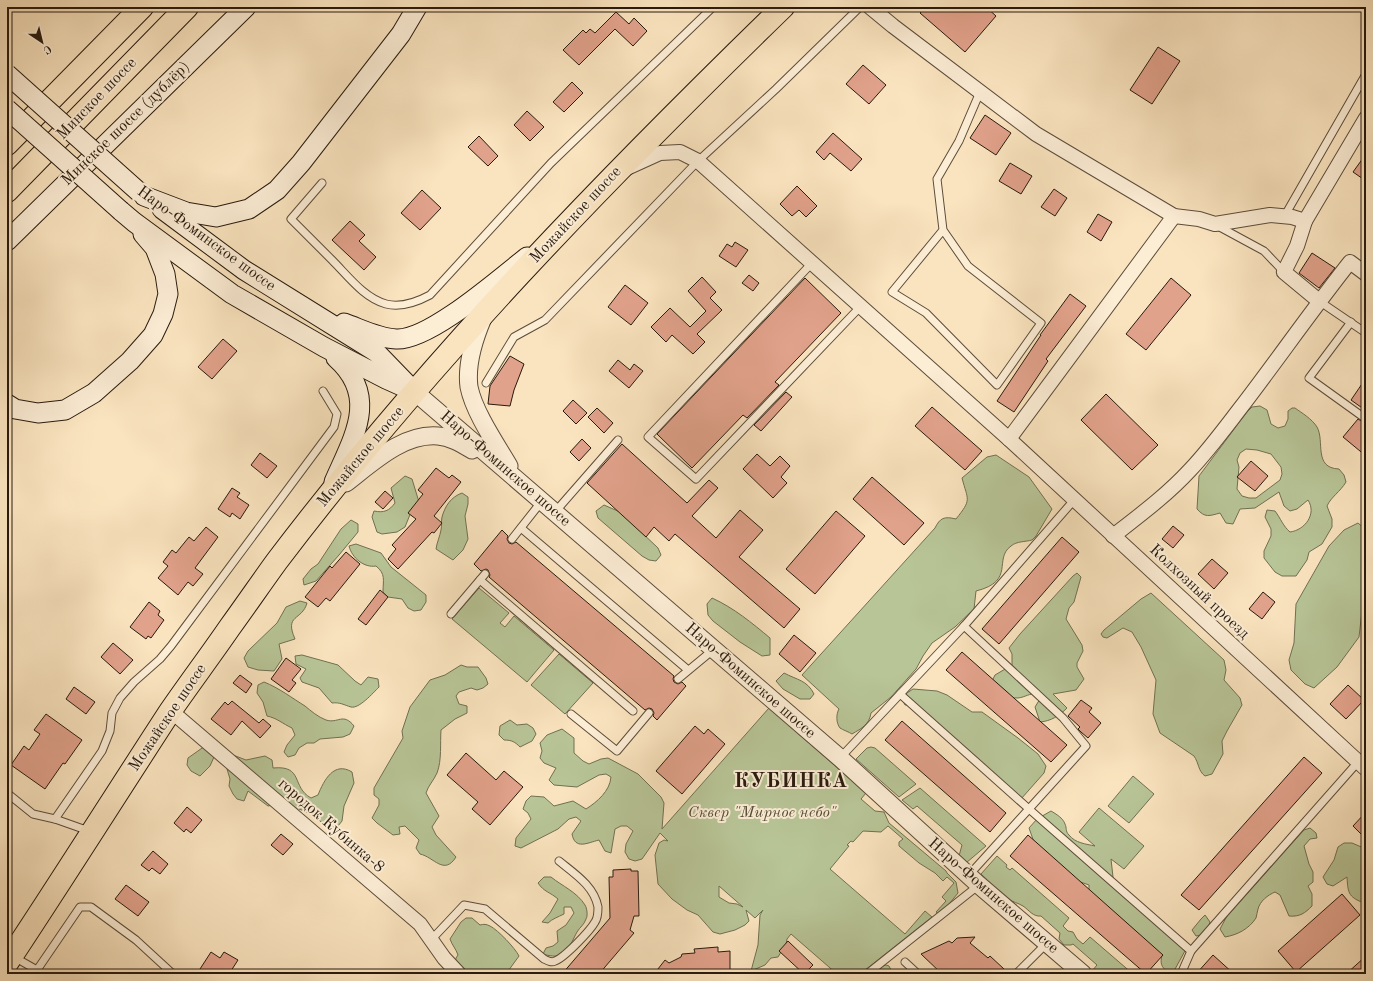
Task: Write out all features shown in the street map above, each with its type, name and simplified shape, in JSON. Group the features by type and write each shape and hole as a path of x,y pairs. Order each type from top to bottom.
{"main road":[{"name":"Минское шоссе","path":"7,144 142,7"},
{"name":"Минское шоссе","path":"7,191 187,7"},
{"name":"Минское шоссе (дублёр)","path":"7,241 246,7"},
{"path":"142,194 186,212 216,217 249,209 277,190 402,34 417,7"},
{"name":"Можайское шоссе","path":"9,960 94,832 171,711 275,564 329,495 487,309 615,173 783,7"},
{"name":"Наро-Фоминское шоссе","path":"7,74 142,194 244,270 376,352 415,392"},
{"name":"Наро-Фоминское шоссе","path":"7,109 128,216 232,294 324,347 386,379 415,392"},
{"path":"7,404 15,409 38,413 65,410 94,393 130,361 153,335 163,314 168,294 165,274 155,248 128,216"},
{"path":"307,309 384,338 398,340 407,338 432,328 447,319 561,231"},
{"path":"324,347 342,364 353,378 359,395 360,410 357,429 329,495"}],"street":[{"path":"870,7 1036,134 1174,216 1199,219 1215,224 1270,215 1292,217 1305,221"},
{"path":"1319,301 1284,272 1298,246 1305,221 1366,120"},
{"name":"Колхозный проезд","path":"615,173 660,153 680,152 698,161 1009,438 1362,766"},
{"path":"1009,438 1174,216"},
{"path":"1113,536 1154,504 1190,471 1272,367 1319,301 1350,262 1366,274"},
{"path":"487,309 477,334 472,355 469,372 469,387 487,429 518,480"},
{"name":"Наро-Фоминское шоссе","path":"415,392 840,758 974,880 1083,974"},
{"path":"329,495 395,447 424,436 439,436 458,441 518,480"},
{"name":"городок Кубинка-8","path":"171,711 420,924 444,958 459,974"}],"lane":[{"path":"322,183 291,219 357,285 372,297 387,304 401,305 416,303 430,295 551,163 713,7"},
{"path":"486,383 514,337 545,320 698,161 776,89 860,7"},
{"path":"1284,217 1366,74"},
{"path":"943,230 892,292 926,313 997,385 1042,323 968,266 943,230 937,179 959,141 980,92"},
{"path":"1215,224 1264,251 1284,272"},
{"path":"812,263 648,437 696,479 861,306"},
{"path":"1319,301 1366,333"},
{"path":"1351,322 1308,378 1366,419"},
{"path":"55,819 102,751 110,731 112,713 120,698 134,682 160,659 171,646 334,427 337,414 323,391"},
{"path":"555,512 618,440"},
{"path":"840,758 964,626 1075,499"},
{"path":"512,539 542,500"},
{"path":"521,528 688,670"},
{"path":"451,614 483,577 633,711"},
{"path":"868,974 974,880 1029,810 1086,746 1063,718 964,626"},
{"path":"678,679 713,649"},
{"path":"900,694 1029,810 1191,951"},
{"path":"571,714 616,751 649,713"},
{"path":"1181,974 1191,951 1362,766"},
{"path":"7,794 33,814 55,819 94,832"},
{"path":"431,941 464,904 485,909 549,962 554,962 560,959 596,922 598,908 589,886 559,861"},
{"path":"9,960 37,970 80,907 91,907 136,940 173,974"},
{"path":"1016,974 1047,943"},
{"path":"905,962 918,974"}],"green space":[{"path":"1260,406 1267,410 1271,424 1278,428 1285,426 1288,419 1288,411 1292,408 1295,408 1307,416 1317,427 1323,459 1326,464 1339,469 1344,475 1346,482 1327,506 1332,519 1332,527 1322,544 1309,552 1307,560 1296,576 1282,576 1275,572 1264,558 1264,551 1271,536 1271,529 1265,517 1267,510 1275,511 1290,532 1295,531 1305,525 1310,516 1311,511 1308,500 1297,509 1290,511 1284,506 1279,492 1255,508 1240,509 1233,524 1226,523 1220,513 1207,516 1202,514 1197,509 1199,476 1252,407","holes":["1246,449 1271,454 1281,467 1282,474 1280,480 1256,498 1249,498 1242,496 1237,489 1239,467 1237,460 1240,453"]},
{"path":"996,455 1029,477 1052,509 1032,540 1016,543 1006,551 1002,570 996,582 988,587 976,591 974,609 955,627 932,643 916,669 891,697 871,713 869,720 864,726 852,734 841,729 837,721 837,713 839,709 802,675 939,522 945,518 956,519 967,503 967,496 962,478 987,457"},
{"path":"405,476 412,479 419,502 411,512 405,527 397,532 382,534 377,532 372,517 374,511 386,511 393,506 395,503 391,488"},
{"path":"462,493 468,497 465,516 468,539 463,550 453,560 436,549 445,509 452,499"},
{"path":"604,505 620,512 658,548 661,555 656,561 649,560 642,556 598,518 596,511"},
{"path":"351,520 358,524 358,532 316,581 304,585 303,579 311,569 318,564 341,529"},
{"path":"1358,523 1366,530 1366,576 1359,637 1337,667 1314,688 1305,684 1291,670 1289,660 1294,643 1296,604 1329,546 1344,530"},
{"path":"356,544 381,553 391,567 426,595 426,602 421,610 414,611 408,608 402,599 388,597 383,592 383,575 376,566 363,564 356,558 349,546"},
{"path":"1077,573 1081,577 1074,602 1069,608 1066,619 1082,645 1083,651 1077,663 1077,667 1084,679 1076,690 1053,694 1067,708 1055,718 1040,722 1035,707 1040,699 1037,694 1014,698 1004,692 992,681 995,675 1012,665 1012,654 1009,648 1020,634"},
{"path":"479,588 509,613 500,623 505,627 514,616 554,650 527,682 452,619"},
{"path":"1151,593 1224,660 1226,670 1224,680 1240,698 1242,705 1222,741 1223,754 1212,774 1205,776 1201,772 1194,756 1160,733 1153,714 1156,680 1141,647 1132,632 1123,628 1107,638 1103,637 1101,634 1141,599"},
{"path":"712,598 750,621 770,638 770,655 762,656 740,642 713,621 708,615 707,604"},
{"path":"300,601 307,603 305,609 293,621 292,631 295,639 279,644 282,659 274,671 258,670 248,667 244,658 248,651 277,623 286,607"},
{"path":"559,654 593,683 565,714 531,685"},
{"path":"302,655 338,665 361,685 368,677 378,679 379,687 358,706 351,707 340,703 332,703 319,688 302,682 300,678 306,669 296,664 295,656"},
{"path":"461,665 467,667 478,667 486,678 488,684 477,690 471,688 459,692 456,696 459,704 467,706 467,713 455,719 441,730 439,768 426,793 439,816 432,827 436,835 456,857 452,862 447,865 443,865 420,854 416,848 419,840 405,826 399,827 400,834 393,835 372,818 379,805 379,799 374,795 374,788 403,738 402,731 410,707 430,680 445,675"},
{"path":"784,673 805,683 811,689 814,694 810,699 800,699 783,689 776,681"},
{"path":"264,682 285,693 323,719 330,721 343,719 347,720 354,726 350,734 343,737 320,739 314,743 307,743 299,748 295,755 288,757 284,752 287,745 295,735 292,728 267,716 263,702 257,693 258,685"},
{"path":"913,689 937,691 947,695 972,712 982,712 1038,754 1046,766 1044,773 1021,799 912,705 905,705 901,697"},
{"name":"Сквер \"Мирное небо\"","path":"769,708 866,793 861,799 875,811 884,812 889,823 946,871 956,882 958,893 940,915 936,912 946,901 942,897 954,883 947,877 943,881 935,873 919,863 899,846 899,842 903,839 888,826 881,832 863,831 853,842 851,841 847,845 849,846 830,869 905,934 925,911 932,917 860,974 837,974 791,934 778,957 771,958 765,965 751,971 758,945 760,915 763,910 755,918 746,910 749,921 745,925 735,930 720,934 713,932 698,915 687,910 672,899 658,884 655,855 659,843 664,840 668,841 660,833 642,859 635,861 629,859 625,852 626,844 633,831 627,826 621,826 615,829 611,853 605,851 599,840 586,844 579,844 576,842 572,834 581,821 576,817 569,819 558,829 521,848 515,846 516,838 531,819 528,813 523,809 526,801 531,796 544,797 554,806 573,801 586,809 602,796 610,782 611,777 606,774 599,775 577,787 554,785 549,780 556,768 544,763 540,758 542,751 540,743 547,735 562,729 574,738 574,753 583,761 589,764 608,758 638,774 661,797 664,803 662,829","holes":["719,886 743,907 737,904 729,903 719,897"]},
{"path":"510,720 517,725 527,724 533,728 536,734 532,741 520,747 509,740 504,740 499,735 500,726"},
{"path":"205,746 214,757 210,766 200,776 191,771 187,765 188,758"},
{"path":"867,748 875,748 916,784 899,797 856,759"},
{"path":"233,755 246,760 265,756 272,760 273,768 283,768 293,773 301,788 311,798 318,795 327,778 335,770 346,769 352,772 354,783 344,806 342,821 338,826 331,828 302,810 284,805 268,806 248,791 244,801 237,799 229,786 230,779 227,769 226,757"},
{"path":"1133,776 1154,794 1129,823 1108,806"},
{"path":"920,788 986,846 966,863 959,856 962,845 917,806 913,809 902,800"},
{"path":"1099,808 1144,846 1124,869 1111,859 1113,877 1116,883 1186,949 1174,971 1168,972 1162,967 1162,955 1089,892 1089,885 1075,880 1035,845 1029,828 1037,819 1051,811 1063,820 1066,825 1067,832 1071,838 1081,843 1095,846 1079,832"},
{"path":"1310,828 1316,833 1317,838 1310,839 1304,846 1313,872 1313,882 1308,886 1312,894 1312,906 1302,914 1289,916 1280,895 1275,892 1262,901 1256,918 1250,925 1234,935 1225,937 1220,929 1227,916 1304,830"},
{"path":"1344,843 1352,843 1366,849 1366,904 1350,895 1347,877 1333,886 1327,884 1323,877 1334,860 1338,847"},
{"path":"997,856 1007,865 1006,867 1010,870 1012,868 1069,918 1063,926 1068,931 1073,932 1077,939 1083,944 1090,937 1133,974 1096,974 1092,971 1097,965 1073,944 1064,945 1059,939 1060,933 1041,916 1033,914 1023,906 1008,899 1001,893 981,874"},
{"path":"544,877 551,877 574,893 582,900 587,910 587,918 584,923 566,951 559,956 543,954 546,948 553,946 558,942 557,931 566,925 574,913 571,907 564,907 564,914 548,923 542,922 550,913 558,899 538,883"},
{"path":"1205,915 1210,922 1207,932 1196,936 1192,930"},
{"path":"466,918 472,918 480,925 484,924 493,928 517,953 519,956 506,974 467,974 455,965 458,955 450,939 461,922"},
{"path":"883,966 889,966 893,974 870,974"}],"building":[{"path":"926,7 986,7 996,16 965,52 920,13"},
{"path":"616,12 629,24 634,18 647,31 633,46 615,29 579,65 563,50 583,30 586,33 590,29 595,33"},
{"path":"1158,47 1180,61 1152,104 1130,90"},
{"path":"863,65 886,85 869,104 846,84"},
{"path":"572,82 583,93 564,112 553,102"},
{"path":"527,111 544,127 530,141 514,125"},
{"path":"985,115 1011,133 996,155 970,138"},
{"path":"833,133 862,159 851,171 830,153 824,160 816,152"},
{"path":"479,136 498,156 488,166 468,147"},
{"path":"1366,154 1366,181 1353,172"},
{"path":"1010,163 1032,176 1021,194 999,181"},
{"path":"797,186 817,206 806,217 799,210 792,216 780,204"},
{"path":"1054,189 1067,198 1055,216 1041,207"},
{"path":"422,190 441,208 420,230 401,213"},
{"path":"1098,214 1112,222 1101,241 1087,232"},
{"path":"350,221 365,235 359,241 376,257 364,270 332,240"},
{"path":"735,242 748,250 736,267 719,256 727,244 732,247"},
{"path":"1312,253 1335,268 1319,288 1299,273"},
{"path":"749,275 759,283 753,291 742,283"},
{"path":"702,277 716,292 710,298 722,310 697,334 705,342 693,354 672,335 666,342 651,327 670,308 690,327 706,311 688,291"},
{"path":"805,278 841,313 775,382 779,385 747,418 743,415 692,468 657,434"},
{"path":"1171,278 1191,295 1146,350 1126,334"},
{"path":"625,285 648,303 631,325 608,307"},
{"path":"1070,294 1086,306 1046,359 1048,361 1014,412 997,401 1040,335"},
{"path":"223,339 237,351 212,379 198,367"},
{"path":"510,356 524,364 514,390 510,406 488,404 490,386"},
{"path":"618,360 630,370 634,364 643,371 629,388 609,371"},
{"path":"1366,378 1366,413 1364,412 1365,410 1351,400"},
{"path":"786,392 792,397 761,431 754,425"},
{"path":"1106,394 1158,445 1132,470 1081,420"},
{"path":"573,400 587,413 576,424 563,411"},
{"path":"932,407 982,451 965,470 915,426"},
{"path":"597,408 613,423 604,433 588,417"},
{"path":"1358,419 1366,424 1366,456 1343,437"},
{"path":"582,439 591,448 579,461 570,452"},
{"path":"622,444 687,503 709,480 718,488 692,516 716,538 740,510 763,530 739,557 800,609 784,628 675,534 669,541 654,527 646,537 587,483"},
{"path":"260,453 277,466 267,478 251,465"},
{"path":"757,454 770,466 780,456 790,466 781,477 787,483 773,498 743,469"},
{"path":"1251,461 1268,476 1255,491 1237,477"},
{"path":"436,468 449,478 452,475 461,482 434,516 442,523 398,569 388,559 396,549 392,545 416,519 408,513 423,494 418,490"},
{"path":"872,477 924,523 904,545 853,499"},
{"path":"232,488 240,493 237,497 249,505 240,519 232,513 230,517 218,509"},
{"path":"385,491 393,498 383,509 375,502"},
{"path":"836,511 865,536 815,594 786,569"},
{"path":"1173,526 1184,535 1173,548 1162,539"},
{"path":"206,527 218,537 195,568 203,574 193,586 188,582 178,595 158,578 168,566 163,562 172,550 176,553 189,537 194,541"},
{"path":"502,530 508,536 507,539 509,543 512,544 516,542 674,676 674,682 678,684 682,682 686,686 657,720 653,716 654,713 652,709 649,708 645,710 489,577 490,575 488,570 486,569 481,571 474,564"},
{"path":"1062,537 1079,552 999,644 982,629"},
{"path":"346,552 360,564 330,601 326,598 318,607 305,597 330,566 332,568"},
{"path":"1212,559 1228,573 1214,589 1198,574"},
{"path":"380,590 388,597 366,625 358,619"},
{"path":"1263,592 1275,602 1262,619 1249,609"},
{"path":"149,602 160,611 158,615 164,620 151,638 148,636 146,639 130,627"},
{"path":"794,635 816,653 800,672 779,654"},
{"path":"113,643 133,660 120,674 101,657"},
{"path":"962,652 1067,745 1051,762 946,670"},
{"path":"286,658 301,669 292,680 296,683 289,692 271,679"},
{"path":"240,675 252,684 246,693 233,683"},
{"path":"1348,685 1364,700 1346,719 1330,704"},
{"path":"74,687 95,702 86,714 66,699"},
{"path":"1081,700 1092,708 1089,712 1101,723 1088,738 1078,729 1080,727 1068,716"},
{"path":"232,701 259,723 263,719 271,726 260,738 242,721 231,735 211,719 225,702 228,705"},
{"path":"46,714 82,740 65,764 63,763 45,789 11,765 24,746 29,750 40,734 34,730"},
{"path":"902,721 1006,813 990,832 885,740"},
{"path":"695,726 704,734 708,729 725,744 682,794 656,771"},
{"path":"466,753 496,780 504,771 523,787 490,825 472,809 478,802 447,775"},
{"path":"1304,757 1322,773 1199,910 1181,895"},
{"path":"187,807 202,820 191,833 186,829 184,832 174,823"},
{"path":"1366,812 1366,839 1353,826"},
{"path":"281,834 293,844 283,855 271,845"},
{"path":"1028,835 1163,955 1146,974 1010,856"},
{"path":"153,851 168,864 160,874 152,868 149,871 141,865"},
{"path":"631,869 631,871 638,871 639,916 634,916 630,930 634,933 599,974 562,974 610,918 609,877 613,877 613,870"},
{"path":"126,885 149,902 138,916 115,899"},
{"path":"1342,894 1360,915 1296,972 1278,951"},
{"path":"975,937 970,943 988,958 990,956 1004,969 999,974 942,974 921,954 949,941 952,943 957,938"},
{"path":"788,941 813,965 804,974 779,951"},
{"path":"718,947 718,952 730,951 730,972 716,974 654,974 665,960 669,963 681,957 682,954 695,953 694,949"},
{"path":"211,952 220,958 224,952 238,960 229,974 208,974 200,969"},
{"path":"1213,955 1234,974 1196,974"},
{"path":"1366,956 1366,974 1346,974"}],"district":[{"name":"КУБИНКА","path":"791,782"}]}
